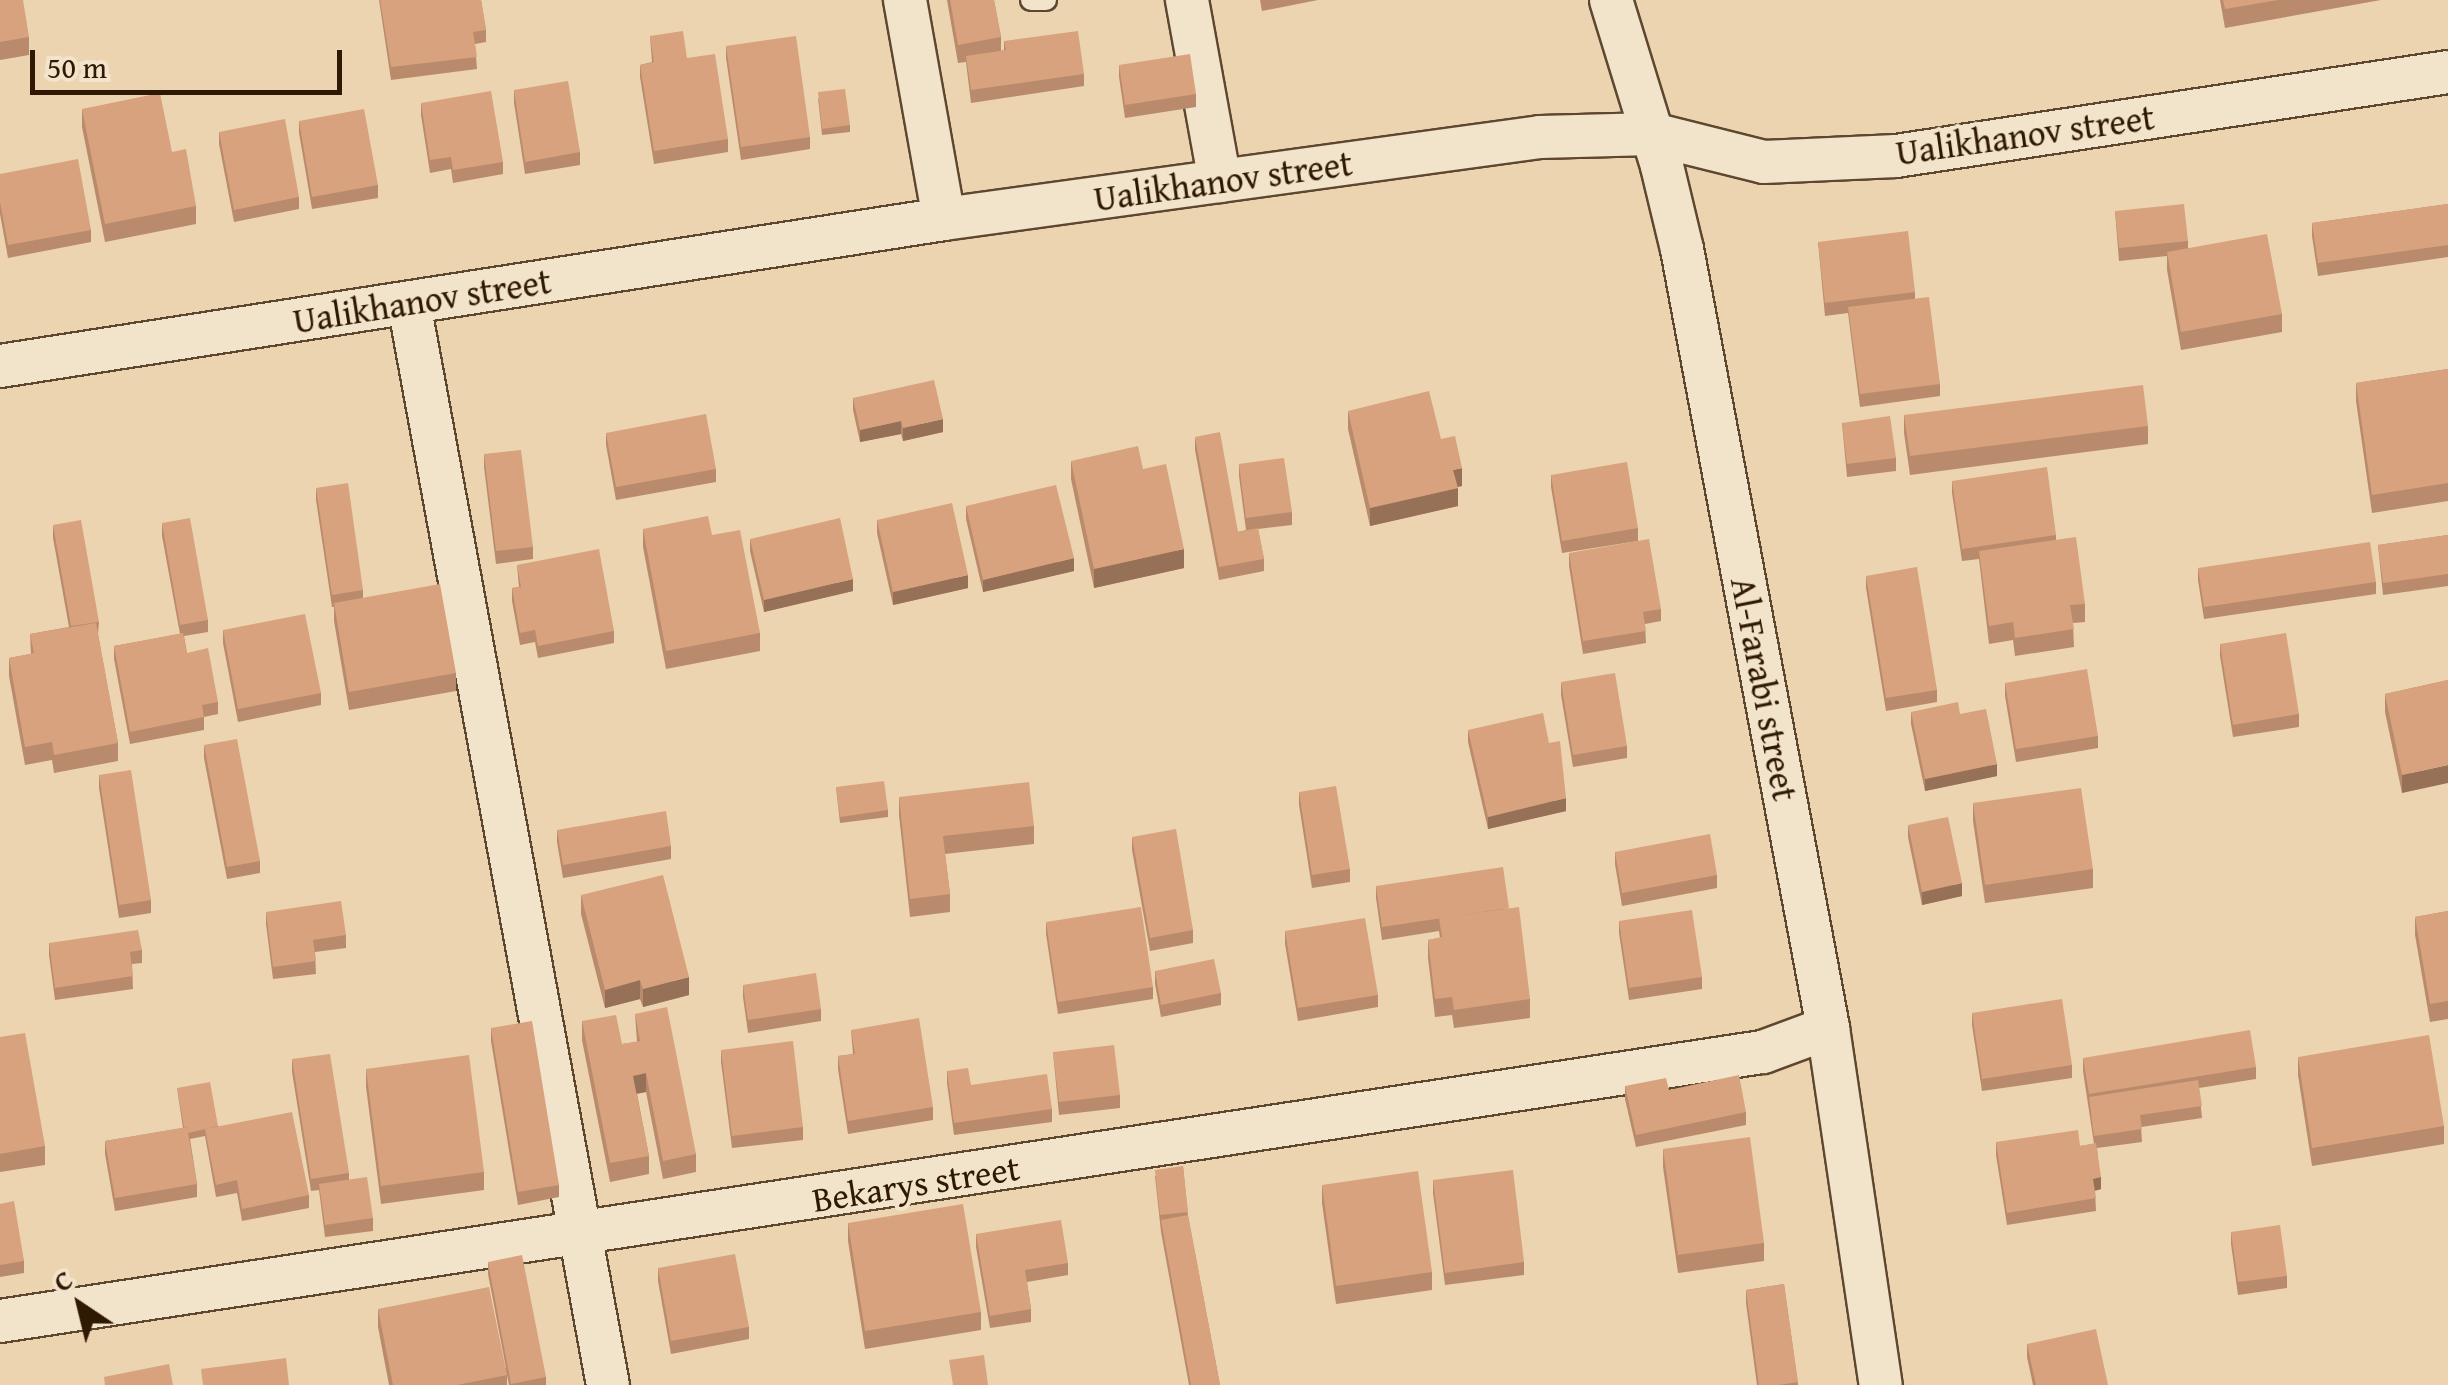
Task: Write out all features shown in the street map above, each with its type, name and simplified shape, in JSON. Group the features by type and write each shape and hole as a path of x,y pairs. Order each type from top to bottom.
{"street":[{"path":"905,0 944,219"},
{"path":"1187,0 1220,181"},
{"name":"Al-Farabi street","path":"1612,0 1682,249 1828,1028 1881,1385"},
{"name":"Ualikhanov street","path":"0,366 944,219 1540,138 1652,134 1764,162 1896,156 2448,72"},
{"path":"409,304 608,1385"},
{"name":"Bekarys street","path":"0,1321 582,1236 1763,1052 1828,1028"}],"lane":[{"path":"1031,0 1046,0"}],"building":[{"path":"0,0 23,0 29,37 0,42"},
{"path":"380,0 481,0 486,30 473,32 477,57 391,67"},
{"path":"950,0 994,0 1001,37 958,45"},
{"path":"2223,0 2278,0 2225,9"},
{"path":"683,31 687,58 715,54 728,139 654,151 640,65 654,62 650,36"},
{"path":"1078,31 1084,74 971,90 966,56 1006,50 1004,41"},
{"path":"796,36 810,137 741,147 726,46"},
{"path":"1190,54 1196,94 1125,105 1119,65"},
{"path":"568,81 580,152 525,162 514,90"},
{"path":"845,89 850,125 822,129 818,92"},
{"path":"491,91 503,162 453,170 451,157 430,160 421,103"},
{"path":"160,93 172,152 186,149 196,206 105,224 82,109"},
{"path":"364,109 378,185 312,197 299,121"},
{"path":"285,119 299,197 234,210 219,132"},
{"path":"78,159 91,230 8,245 0,202 0,174"},
{"path":"2184,204 2188,241 2119,248 2115,211"},
{"path":"2448,204 2448,245 2318,263 2312,223"},
{"path":"1908,231 1915,292 1825,303 1818,242"},
{"path":"2267,234 2282,314 2181,332 2167,252"},
{"path":"1929,297 1940,384 1860,394 1848,307"},
{"path":"2448,369 2448,483 2372,495 2356,383"},
{"path":"934,380 943,419 903,428 901,421 860,430 853,398"},
{"path":"2143,385 2148,426 1910,456 1904,415"},
{"path":"1429,391 1441,439 1455,436 1462,468 1453,470 1458,488 1370,508 1348,411"},
{"path":"706,414 716,469 616,487 606,433"},
{"path":"1890,416 1896,458 1847,464 1842,423"},
{"path":"1220,432 1238,532 1258,528 1264,559 1219,567 1195,437"},
{"path":"1138,446 1143,469 1166,464 1184,549 1094,569 1071,461"},
{"path":"521,450 533,547 496,551 484,454"},
{"path":"1284,458 1292,512 1246,518 1239,464"},
{"path":"1627,462 1638,528 1562,541 1551,475"},
{"path":"2047,467 2056,535 1962,549 1952,481"},
{"path":"348,483 363,590 332,595 316,488"},
{"path":"1056,485 1074,558 983,580 966,506"},
{"path":"952,503 968,575 893,592 877,520"},
{"path":"708,516 712,535 740,530 760,633 666,651 643,529"},
{"path":"190,518 208,620 180,625 162,523"},
{"path":"840,518 853,579 764,600 750,539"},
{"path":"81,520 99,622 71,626 53,525"},
{"path":"2448,535 2448,574 2383,583 2378,545"},
{"path":"2076,537 2085,604 2070,605 2074,629 2015,638 2013,622 1989,626 1979,551"},
{"path":"1649,539 1661,609 1643,612 1646,631 1583,641 1569,553"},
{"path":"2370,542 2376,582 2204,607 2198,568"},
{"path":"599,549 614,631 538,646 535,630 520,633 512,588 521,587 517,565"},
{"path":"1917,567 1937,690 1886,698 1866,576"},
{"path":"440,584 456,673 349,692 334,603"},
{"path":"305,614 321,693 238,709 223,630"},
{"path":"96,623 118,743 54,755 52,742 25,747 9,658 34,653 30,634"},
{"path":"183,633 187,653 208,648 218,702 202,705 204,717 130,732 114,646"},
{"path":"2286,633 2299,714 2233,725 2220,644"},
{"path":"2087,669 2098,736 2016,749 2005,683"},
{"path":"1615,673 1627,746 1573,755 1561,682"},
{"path":"2448,680 2448,765 2402,775 2385,694"},
{"path":"1958,702 1960,714 1986,709 1997,764 1925,779 1911,712"},
{"path":"1543,713 1549,743 1560,741 1566,798 1488,817 1468,730"},
{"path":"237,739 260,861 227,867 204,745"},
{"path":"131,770 151,900 119,905 99,775"},
{"path":"884,781 888,810 840,817 836,787"},
{"path":"1029,782 1034,826 943,836 950,894 910,899 899,797"},
{"path":"1336,786 1350,869 1312,875 1299,792"},
{"path":"2081,788 2093,869 1985,885 1973,803"},
{"path":"666,811 671,846 563,865 557,830"},
{"path":"1948,817 1962,883 1922,892 1908,825"},
{"path":"1176,829 1193,930 1150,938 1132,837"},
{"path":"1710,834 1717,875 1622,893 1615,852"},
{"path":"1503,867 1509,908 1382,927 1376,886"},
{"path":"663,875 689,977 643,989 640,980 605,990 581,895"},
{"path":"341,901 346,935 313,940 316,961 273,967 266,912"},
{"path":"1141,907 1153,987 1058,1002 1046,922"},
{"path":"1519,907 1530,999 1454,1010 1452,997 1435,999 1428,940 1442,937 1439,918"},
{"path":"1692,910 1702,977 1629,988 1619,921"},
{"path":"2448,911 2448,1001 2430,1004 2415,917"},
{"path":"1365,918 1378,995 1298,1008 1285,931"},
{"path":"138,930 142,950 130,952 133,976 55,988 49,943"},
{"path":"1214,959 1221,993 1161,1005 1155,971"},
{"path":"816,973 821,1009 748,1020 743,985"},
{"path":"2062,999 2072,1065 1982,1079 1972,1013"},
{"path":"667,1007 696,1154 663,1161 646,1073 633,1076 649,1156 610,1163 582,1021 616,1015 622,1044 640,1041 635,1014"},
{"path":"919,1018 933,1107 848,1121 838,1056 855,1054 851,1030"},
{"path":"532,1021 559,1185 518,1192 491,1028"},
{"path":"2250,1030 2256,1067 2089,1094 2083,1058"},
{"path":"25,1033 45,1146 0,1154 0,1037"},
{"path":"2429,1035 2444,1126 2312,1148 2298,1057"},
{"path":"793,1041 803,1127 732,1136 721,1050"},
{"path":"1114,1045 1120,1095 1059,1102 1053,1052"},
{"path":"330,1054 349,1173 311,1179 292,1059"},
{"path":"469,1055 484,1172 381,1186 366,1069"},
{"path":"968,1068 971,1085 1047,1074 1052,1109 954,1123 947,1071"},
{"path":"1739,1075 1746,1112 1636,1135 1625,1086 1666,1078 1669,1090"},
{"path":"2198,1080 2202,1106 2140,1115 2142,1129 2094,1136 2089,1097"},
{"path":"210,1082 218,1126 188,1133 177,1088"},
{"path":"292,1112 309,1195 242,1209 237,1180 216,1185 205,1129"},
{"path":"187,1127 197,1184 115,1198 105,1141"},
{"path":"2078,1130 2080,1146 2096,1143 2101,1177 2093,1179 2096,1198 2007,1213 1996,1142"},
{"path":"1750,1137 1764,1243 1678,1255 1663,1149"},
{"path":"1183,1166 1188,1212 1160,1215 1155,1170"},
{"path":"1513,1170 1524,1262 1445,1273 1433,1180"},
{"path":"1418,1171 1432,1272 1336,1286 1322,1185"},
{"path":"367,1177 373,1218 325,1225 319,1184"},
{"path":"14,1201 24,1261 0,1265 0,1204"},
{"path":"963,1204 981,1312 865,1331 848,1223"},
{"path":"1188,1215 1220,1385 1191,1385 1161,1220"},
{"path":"1061,1220 1068,1263 1025,1270 1031,1309 990,1316 976,1234"},
{"path":"2280,1225 2287,1276 2238,1282 2231,1232"},
{"path":"735,1254 749,1327 671,1341 658,1268"},
{"path":"522,1255 546,1377 511,1384 488,1262"},
{"path":"1784,1284 1798,1382 1759,1385 1746,1290"},
{"path":"489,1287 507,1375 457,1385 393,1385 378,1309"},
{"path":"2096,1329 2108,1385 2036,1385 2027,1344"},
{"path":"984,1355 988,1385 953,1385 949,1360"},
{"path":"286,1358 289,1385 203,1385 201,1369"},
{"path":"169,1364 173,1385 105,1385 104,1377"}]}
